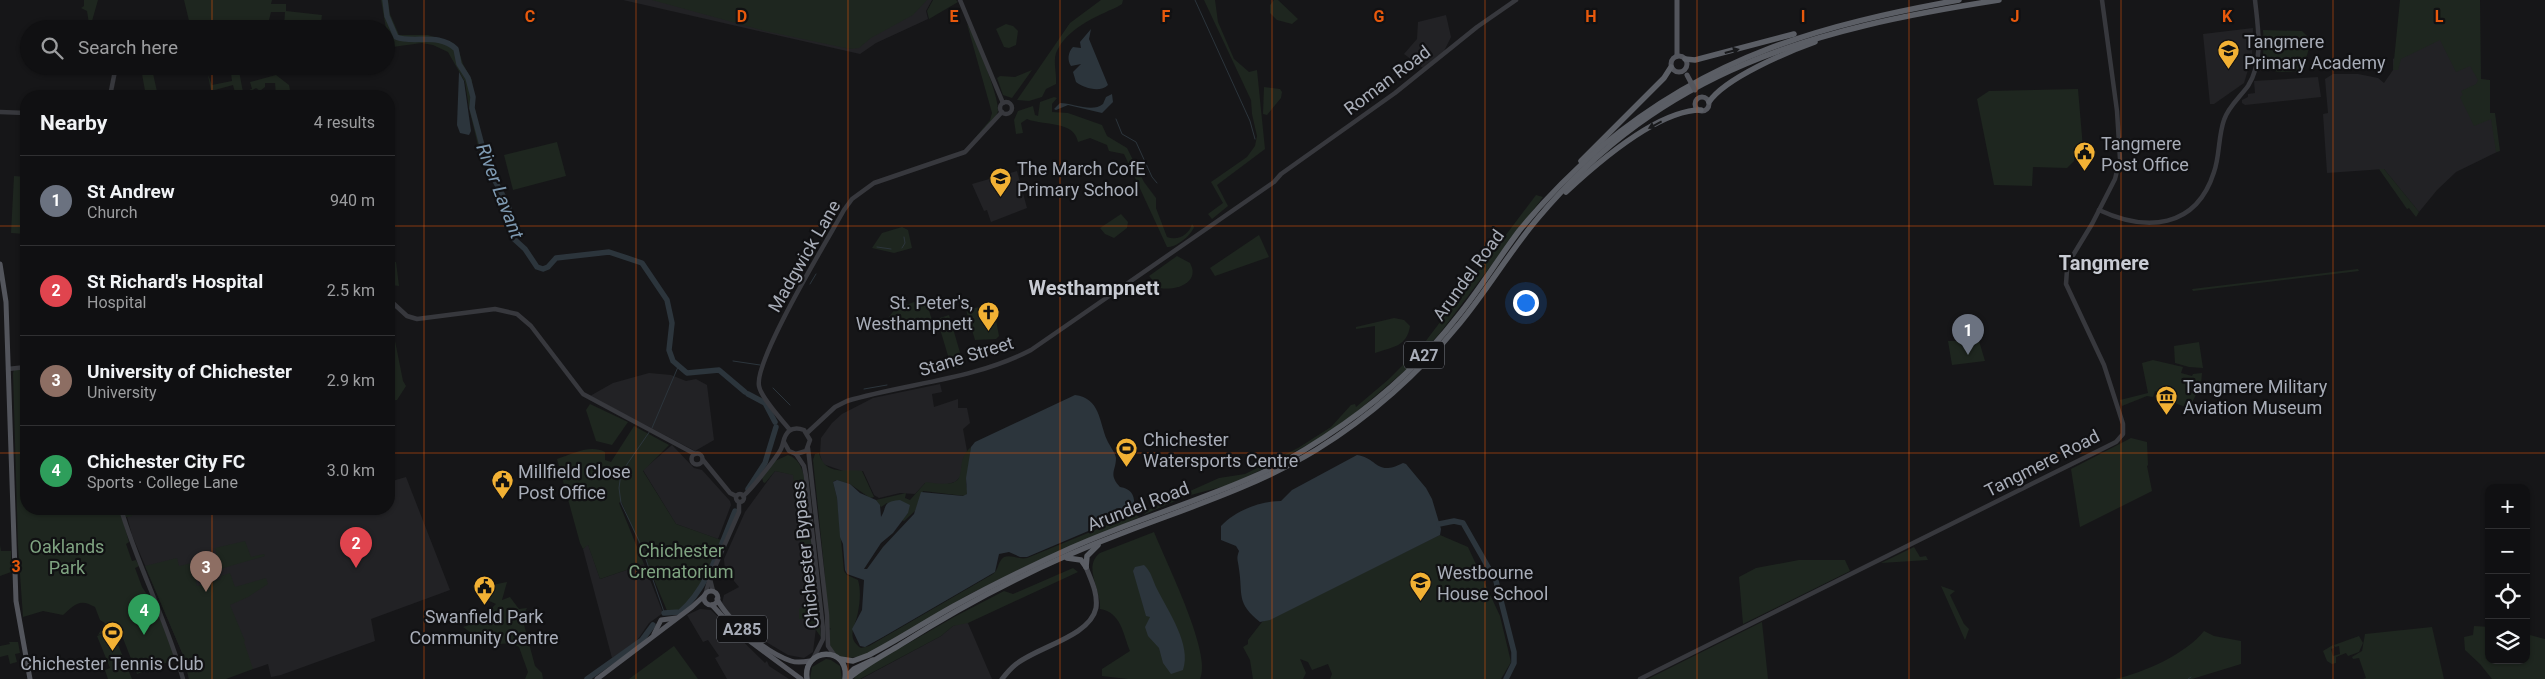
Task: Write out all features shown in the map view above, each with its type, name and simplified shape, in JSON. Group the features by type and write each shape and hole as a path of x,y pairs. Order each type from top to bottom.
{"highway":[{"name":"Arundel Road","path":"812,660 822,654 853,661 869,655 994,585 1073,547 1251,478 1296,455 1347,422 1388,389 1441,337 1519,232 1570,174 1636,118 1700,78 1766,48 1842,24 1959,0"},
{"name":"Arundel Road","path":"846,678 854,669 888,653 964,607 1046,565 1255,482 1300,459 1347,429 1392,394 1433,354 1461,322 1537,219 1590,163 1637,125 1674,100 1726,72 1768,53 1847,30 1923,13 1999,0"},
{"path":"1685,59 1695,60 1842,24"},
{"path":"1709,102 1724,87 1779,56 1847,30"},
{"path":"1570,174 1586,155 1664,78 1671,67"},
{"path":"1537,219 1594,166 1627,142 1675,115 1701,110"},
{"path":"1086,567 1087,556 1091,550 1118,535"},
{"path":"1046,565 1071,557 1081,560 1086,567"},
{"path":"838,658 845,668 846,678"},
{"path":"807,679 807,669 812,660"}],"main road":[{"path":"1677,0 1677,56"},
{"path":"1677,56 1685,59 1687,65 1685,73 1699,98 1696,106 1701,110 1707,108 1709,102 1705,98 1699,98"},
{"path":"1677,56 1671,61 1671,67 1677,72 1685,73"},
{"path":"0,264 6,302 16,601 30,679"},
{"path":"1002,679 1016,664 1077,632 1091,619 1095,609 1096,594 1086,567"},
{"path":"713,591 717,600 709,604 705,594 713,591"},
{"name":"A285","path":"597,679 679,618 705,594"},
{"name":"A285","path":"717,600 734,623 774,652 792,662 812,660"},
{"name":"A285","path":"692,607 709,604 735,630 801,679"},
{"path":"665,620 665,627 659,625 660,620 679,618"},
{"name":"A285","path":"651,638 659,625"}],"street":[{"path":"960,0 1003,103"},
{"name":"Roman Road","path":"1274,182 1281,174 1395,93 1477,27 1516,0"},
{"name":"Tangmere Road","path":"1640,679 2098,452 2124,434 2123,424 2104,365 2066,284 2067,270 2072,257 2100,210 2115,179 2120,159 2117,111 2102,0"},
{"path":"2100,210 2132,223 2157,224 2187,212 2202,196 2216,166 2224,119 2248,86 2258,63 2259,43 2255,0"},
{"path":"111,90 114,75"},
{"path":"1009,102 1013,109 1008,114 1002,112 1000,107 1003,103 1009,102"},
{"path":"0,112 20,114"},
{"name":"Madgwick Lane","path":"790,430 761,390 760,378 782,321 844,210 852,199 874,184 965,152 1002,112"},
{"name":"Stane Street","path":"807,433 835,407 847,401 964,375 995,366 1031,350 1274,182"},
{"path":"395,305 407,316 416,319 495,309 518,314 531,326 583,394 645,426 682,448 701,455 701,462"},
{"path":"8,369 20,368"},
{"path":"739,502 744,500 743,496 751,489 777,456 784,442 790,430 801,429 807,433 810,440 808,448 803,453 796,454 789,451 784,442"},
{"path":"682,448 694,464 701,462"},
{"name":"Chichester Bypass","path":"808,448 828,646 838,658"},
{"path":"777,456 789,451"},
{"path":"692,459 695,454"},
{"name":"Chichester Bypass","path":"796,454 804,466 806,476 823,629 823,639 812,660"},
{"path":"701,462 711,470 730,493 736,496 743,496"},
{"path":"705,594 710,578 739,512 739,502 736,500 736,496"},
{"path":"123,515 129,536 177,658 183,679"},
{"path":"710,578 713,591"}],"shaded area":[{"path":"623,0 932,0 926,11 928,19 876,43 860,54"},
{"path":"1446,15 1451,37 1444,51 1423,68 1404,54 1417,39 1418,22"},
{"name":"Tangmere Primary Academy","path":"2253,28 2252,57 2244,83 2214,104 2210,104 2203,34"},
{"path":"1091,29 1089,39 1108,85 1101,89 1088,88 1076,82 1073,72 1081,64 1071,66 1069,61 1071,49 1073,47 1081,48 1080,42"},
{"path":"2441,35 2471,64 2480,83 2485,115 2495,116 2499,151 2456,172 2437,190 2419,212 2384,169 2327,173 2323,114 2328,113 2325,79 2333,74 2358,74 2378,78 2384,83 2393,70 2393,59"},
{"path":"459,72 464,81 471,131 469,135 460,133 457,125"},
{"path":"2318,77 2321,97 2245,105 2242,103 2242,100 2248,97 2248,94 2255,93 2254,81"},
{"path":"1112,94 1113,102 1102,113 1068,105 1056,110 1054,109 1060,103 1088,108 1099,107 1103,104 1106,97"},
{"name":"The March CofE Primary School","path":"1017,171 1027,208 991,222 987,210 984,211 972,184"},
{"path":"649,373 671,375 686,381 696,379 707,385 714,440 695,451 590,396 613,383"},
{"path":"940,384 942,392 932,394 934,407 958,399 958,408 967,408 970,423 963,429 967,451 960,477 955,482 944,485 925,483 915,494 900,493 879,498 874,495 863,471 846,472 823,464 820,455 821,438 832,423 842,414 873,398"},
{"path":"1075,395 1089,401 1097,412 1116,458 1114,479 1120,487 1125,488 1133,495 1133,512 1027,557 1020,557 1009,552 999,554 995,572 865,647 860,646 852,629 862,610 864,580 847,574 845,570 837,498 833,482 837,480 850,484 860,493 876,500 880,505 881,517 886,505 890,502 900,500 910,505 908,513 893,533 881,543 864,569 867,569 883,547 914,514 921,492 963,496 967,494 966,478 971,447 975,442"},
{"path":"672,445 694,468 702,470 730,501 731,505 718,539 676,524 643,470"},
{"path":"1357,455 1387,468 1403,463 1406,464 1426,488 1432,499 1441,529 1440,535 1270,620 1260,622 1244,604 1237,560 1239,551 1236,546 1221,540 1221,526 1241,511 1273,501 1281,501 1292,490"},
{"path":"775,471 801,476 816,628 813,652 804,658 788,655 761,639 740,624 722,603 724,595 739,587 734,581 733,570 725,570 724,559 745,512"},
{"path":"406,477 450,590 371,619 375,641 281,675 271,677 268,664 253,669 189,679 183,655 132,535 127,515 395,515 395,480"},
{"path":"588,544 600,579 644,564 663,613 649,623 636,642 612,658 583,549"},
{"path":"1144,565 1150,573 1182,639 1185,660 1183,670 1171,674 1163,663 1159,648 1148,636 1145,627 1150,617 1146,616 1133,571 1135,567"},
{"path":"700,609 711,610 765,663 767,661 769,666 789,679 727,679 715,658 719,656 708,640 703,642 687,615"},
{"path":"967,621 992,679 861,679 941,636 953,626"}],"green space":[{"path":"84,0 98,0 92,20 88,20 87,11 81,8 84,6"},
{"path":"184,0 272,0 271,4 286,4 286,11 322,15 321,20 284,20 285,12 271,12 269,20 189,20"},
{"path":"381,0 388,0 393,20 384,20"},
{"path":"652,0 927,0 913,15 871,38 859,48 850,49 765,31"},
{"path":"933,0 956,0 958,2 929,19 927,11"},
{"path":"1101,0 1123,0 1122,4 1082,25 1067,37 1055,57 1056,84 1046,89 1042,97 1029,101 1017,100 1070,23"},
{"path":"1204,0 1215,0 1218,22 1234,59 1249,72 1257,70 1265,149 1217,185 1228,206 1212,219 1208,214 1223,203 1211,182 1247,157 1255,146 1257,136 1251,100"},
{"path":"1274,0 1278,0 1298,19 1292,24 1277,20 1270,13 1270,5"},
{"path":"2400,0 2480,0 2481,79 2490,80 2490,113 2495,113 2500,151 2496,152 2491,119 2474,126 2460,97 2463,95 2461,91 2476,84 2478,80 2470,66 2456,72 2440,40 2401,59 2398,70 2393,70"},
{"path":"967,24 976,41 998,104 998,111 990,125 970,144 990,120 992,113"},
{"path":"1006,24 1013,26 1018,31 1016,45 1009,48 1004,47 996,29"},
{"path":"395,26 399,35 428,35 453,43 458,48 463,64 472,80 474,105 485,152 480,154 465,82 448,52 433,45 422,43 395,47"},
{"path":"2263,30 2302,31 2310,39 2303,71 2279,72 2261,68 2264,46"},
{"path":"1032,70 1012,98 1003,95 997,78 1000,76 1015,77"},
{"path":"142,75 153,75 157,90 145,90"},
{"path":"208,75 212,85 232,81 231,75 240,75 243,90 234,90 233,85 211,90"},
{"path":"276,75 289,85 290,90 276,90 275,83 265,83 265,87 261,90 256,88 249,90 252,89 250,82"},
{"path":"1264,87 1280,89 1282,92 1281,98 1267,115 1263,114"},
{"path":"2078,89 2083,148 2074,148 2074,161 2067,168 2033,167 2032,186 1994,185 1977,99 1989,91"},
{"path":"1054,97 1057,98 1052,104 1052,112 1068,113 1102,125 1107,136 1127,148 1144,182 1156,198 1156,208 1167,237 1179,238 1186,234 1192,224 1194,227 1186,238 1174,246 1167,247 1124,154 1109,151 1107,145 1090,138 1078,142 1071,130 1064,127 1027,119 1021,123 1023,133 1016,134 1014,120 1018,111 1033,106 1035,115 1038,116 1040,102"},
{"path":"557,142 566,176 513,190 504,155"},
{"path":"2379,169 2384,169 2419,212 2416,217 2409,208 2407,209"},
{"path":"14,176 20,176 20,234 11,233"},
{"path":"1536,195 1543,197 1440,333 1408,368 1354,414 1320,438 1261,470 1229,485 1187,496 1143,515 1150,509 1219,478 1245,474 1298,448 1331,427 1351,405 1355,404 1356,407 1389,379 1422,346"},
{"path":"1121,214 1128,222 1127,228 1114,238 1105,234 1100,228"},
{"path":"902,227 908,230 912,248 894,253 872,248 882,233"},
{"path":"1259,235 1269,257 1215,276 1210,268"},
{"path":"1177,256 1190,263 1192,276 1185,284 1179,287 1160,288 1149,276"},
{"path":"395,262 396,262 399,286 395,286"},
{"path":"2358,269 2359,271 2193,291 2192,289"},
{"path":"925,298 933,323 889,317 895,309"},
{"path":"993,304 999,336 996,339 975,340 966,310"},
{"path":"949,315 964,366 952,369 937,319"},
{"path":"1394,318 1404,320 1410,326 1406,338 1398,345 1375,353 1375,326 1356,329 1356,327"},
{"path":"395,341 403,381 406,386 395,400"},
{"path":"1948,341 1979,341 1985,361 1952,365"},
{"path":"2199,342 2203,368 2175,363 2174,346"},
{"path":"2153,360 2183,367 2181,373 2192,376 2193,374 2202,373 2201,384 2190,407 2179,405 2155,391 2153,397 2147,396 2122,406 2120,400 2148,393 2142,363"},
{"name":"Oaklands Park","path":"20,369 20,515 132,515 122,518 129,542 126,544 132,561 136,560 139,566 135,568 142,587 156,608 176,659 137,674 117,623 110,625 132,679 108,679 105,670 110,668 97,636 107,632 98,635 105,623 100,620 95,607 90,604 81,603 74,605 63,615 43,611 23,617 18,546 14,370"},
{"path":"590,404 628,422 612,445 596,441 586,410"},
{"name":"Chichester Crematorium","path":"634,426 669,445 643,471 676,524 724,541 710,574 697,595 680,610 668,613 621,501 619,503 644,564 600,579 588,545 583,549 580,543 557,459 587,449 593,449 605,452 605,460 611,462"},
{"path":"2131,438 2147,442 2147,466 2152,491 2080,527 2071,469"},
{"path":"971,447 966,484 968,493 965,496 923,491 915,511 904,521 902,520 908,513 887,503 881,507 876,500 906,493 905,498 910,500 926,482 942,484 958,480 962,461"},
{"path":"819,453 826,465 831,468 836,470 862,471 874,497 870,498 850,484 836,480 833,482 837,498 844,571 847,575 858,580 859,584 859,604 852,635 856,644 861,648 869,646 993,574 1004,557 1027,558 1134,514 1140,517 1024,567 968,595 871,652 858,657 840,659 831,651 827,631 831,629 827,626 825,576 813,460 815,454"},
{"path":"788,455 799,463 804,476 821,637 816,630 808,629 807,618 799,619 799,609 807,606 793,475 775,471 765,483 762,477 775,461"},
{"path":"1154,532 1194,629 1200,650 1202,667 1200,679 1128,679 1102,676 1102,669 1130,651 1117,619 1113,614 1100,609 1093,572 1095,558 1100,553"},
{"name":"Westbourne House School","path":"1440,535 1468,547 1500,616 1511,662 1501,679 1330,679 1332,674 1328,664 1312,670 1308,662 1300,659 1306,673 1303,679 1253,679 1250,660 1243,647 1248,644 1248,640 1262,622"},
{"path":"245,541 251,557 264,554 265,556 220,569 215,548"},
{"path":"0,545 1,551 11,551 11,572 0,576"},
{"path":"1914,547 1920,557 1926,556 1928,560 1881,563"},
{"path":"177,558 179,566 192,563 197,586 221,579 221,576 230,573 235,587 266,578 268,584 248,597 230,605 245,641 253,669 226,679 189,679 183,655 145,566"},
{"path":"1799,560 1845,560 1850,571 1743,624 1739,577 1756,568"},
{"path":"1073,568 1078,572 968,623 953,626 941,636 860,679 854,679 857,673 954,617 1004,591 1013,594"},
{"path":"507,582 502,600 510,597 519,609 527,608 522,617 535,666 542,673 543,679 525,679 528,672 519,647 511,643 492,645 487,634 477,637 463,627 477,622 496,604 485,599 492,585"},
{"path":"1941,586 1955,591 1950,595 1964,624 1969,629 1965,640"},
{"path":"1762,622 1768,679 1648,679"},
{"path":"2474,626 2485,627 2485,664 2530,664 2530,635 2545,639 2545,679 2492,679 2465,650 2464,637 2473,635"},
{"path":"2432,627 2444,679 2363,679 2366,678 2359,658 2353,659 2352,657 2362,651 2365,634"},
{"path":"2204,631 2214,636 2241,641 2241,664 2192,679 2115,679 2151,667 2175,655"},
{"path":"2359,636 2363,643 2359,652 2348,656 2346,653 2336,657 2336,663 2332,664 2327,661 2323,651 2333,645 2334,648 2331,649 2333,656 2340,654 2339,646 2335,647 2334,645"},
{"path":"9,642 18,642 20,653 15,654 17,662 10,664 8,655 0,657 0,646 10,644"},
{"path":"674,646 698,679 629,679"},
{"path":"826,659 840,666 842,679 810,679 812,667"}],"waterway":[{"name":"River Lavant","path":"385,0 389,20"},
{"path":"1195,0 1250,121 1255,139"},
{"name":"River Lavant","path":"395,35 396,37 403,39 442,41 456,49 459,64 468,78 473,97 472,108 484,153 494,179 509,207 508,219 514,239 525,249 537,267 543,269 548,267 556,258 609,252 642,263 667,300 672,323 669,350 673,361 687,373 719,370 745,392"},
{"path":"1116,119 1122,134 1136,142 1152,177 1157,183"},
{"path":"902,248 905,243 904,237"},
{"path":"877,247 891,249"},
{"path":"810,284 816,274"},
{"path":"733,361 760,365"},
{"name":"River Lavant","path":"652,428 678,367"},
{"path":"864,389 887,385"},
{"path":"773,388 790,405"},
{"name":"River Lavant","path":"748,394 765,403 775,422"},
{"name":"River Lavant","path":"748,489 765,463 776,427"},
{"name":"River Lavant","path":"650,431 621,473 619,488 621,503 641,545 664,612"},
{"name":"River Lavant","path":"664,613 680,612 698,591 713,565 735,511"},
{"path":"1439,524 1454,521 1463,523 1496,581 1514,652 1514,663 1506,679"},
{"name":"River Lavant","path":"587,679 642,640 653,625"}],"place":[{"name":"Tangmere Primary Academy","path":"2228,70"},
{"name":"Tangmere Post Office","path":"2085,172"},
{"name":"The March CofE Primary School","path":"1001,197"},
{"name":"St. Peter's, Westhampnett","path":"989,331"},
{"name":"St Andrew","path":"1968,355"},
{"name":"Tangmere Military Aviation Museum","path":"2167,415"},
{"name":"Chichester Watersports Centre","path":"1127,468"},
{"name":"Millfield Close Post Office","path":"502,500"},
{"name":"St Richard's Hospital","path":"356,568"},
{"name":"University of Chichester","path":"206,592"},
{"name":"Westbourne House School","path":"1421,601"},
{"name":"Swanfield Park Community Centre","path":"484,605"},
{"name":"Chichester City FC","path":"144,635"},
{"name":"Chichester Tennis Club","path":"112,652"}],"district":[{"name":"Tangmere","path":"2104,263"},
{"name":"Westhampnett","path":"1094,288"}]}
